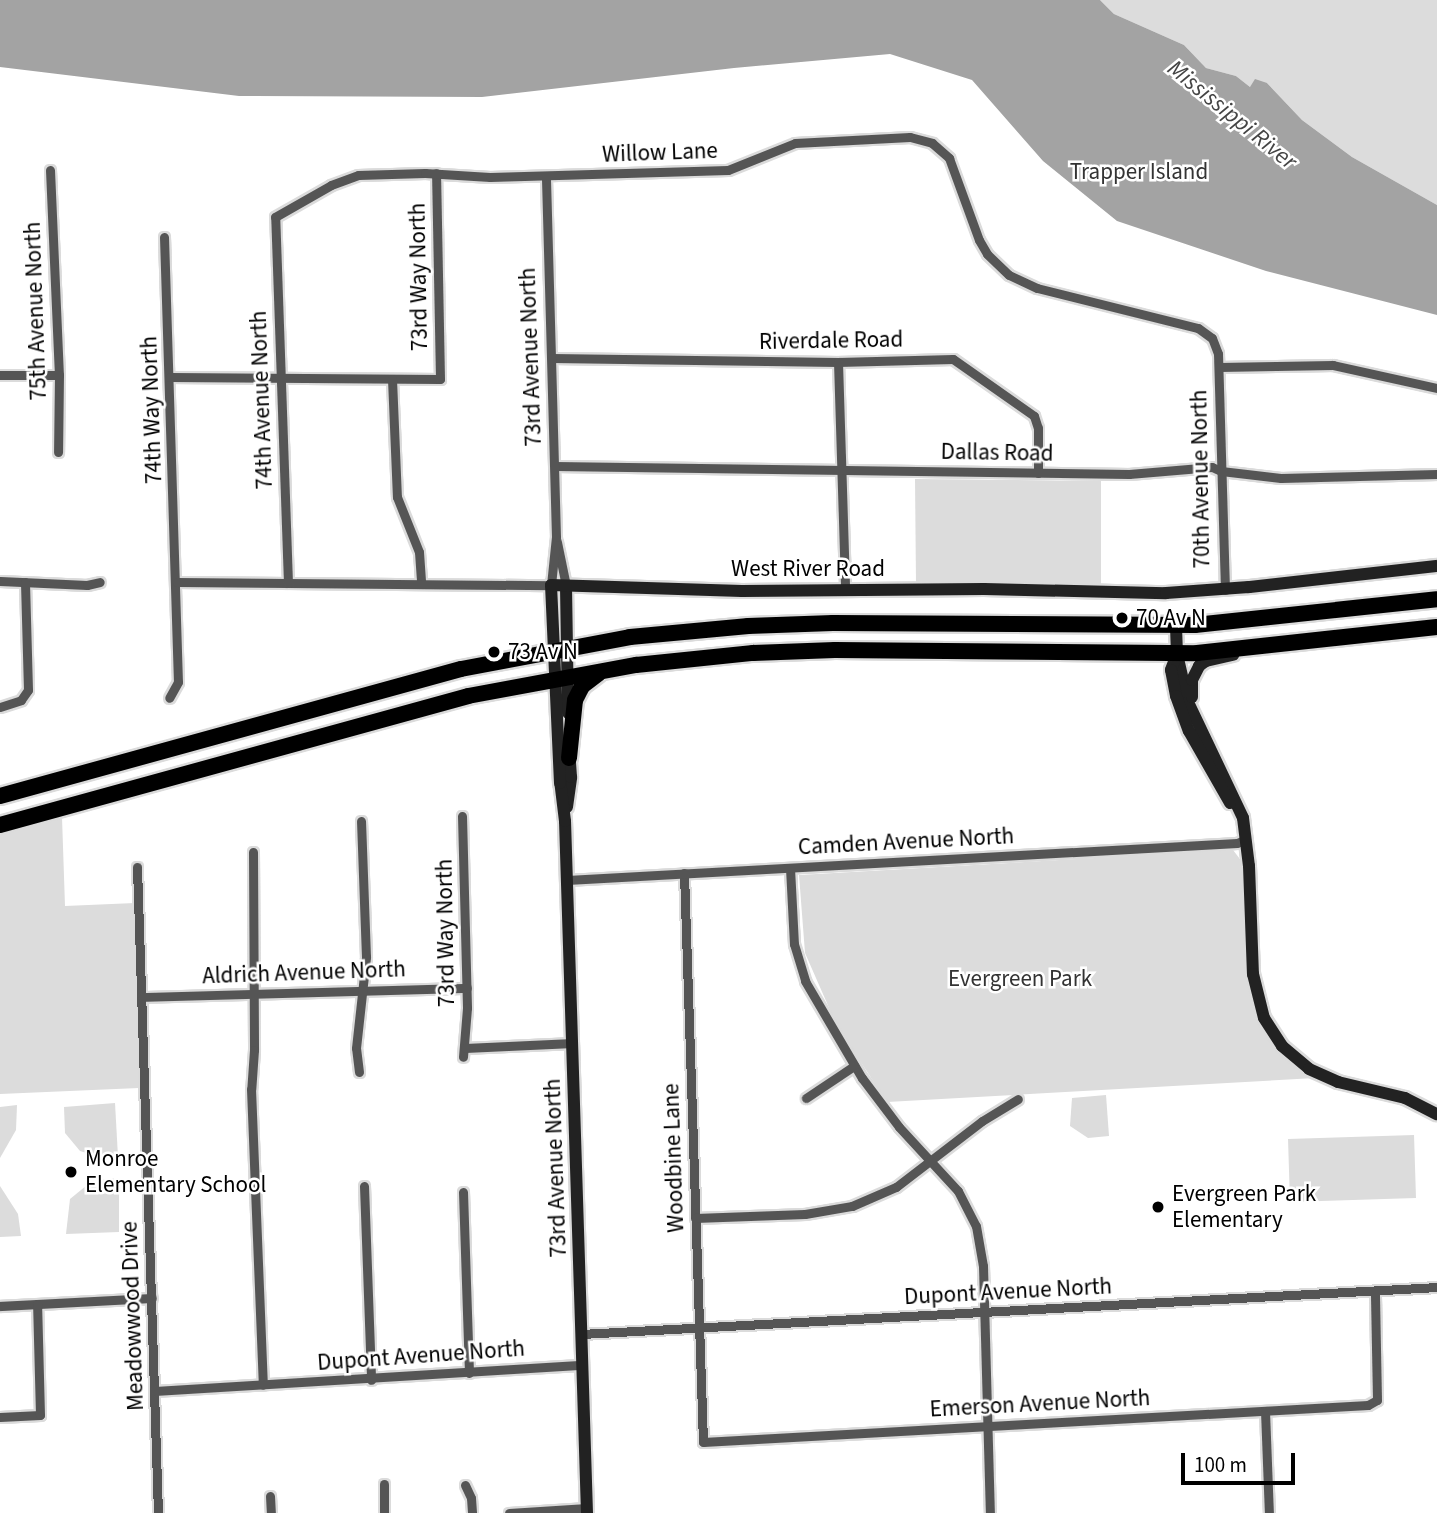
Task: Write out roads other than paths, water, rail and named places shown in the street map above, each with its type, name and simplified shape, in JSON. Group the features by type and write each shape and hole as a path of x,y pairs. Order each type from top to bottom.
{"highway":[{"path":"0,796 461,669 560,648 676,632 809,623 1176,625 1280,618 1437,599"},
{"path":"0,825 468,696 606,670 723,656 827,651 1177,654 1261,648 1437,627"},
{"path":"569,758 578,694 586,682 606,670"}],"street":[{"name":"Willow Lane","path":"275,217 344,179 372,174 436,173 490,177 728,170 795,143 833,139 921,138 942,149 949,158 979,240 987,254 1009,275 1037,288 1198,328 1212,338 1219,367"},
{"name":"75th Avenue North","path":"50,170 59,375 58,452"},
{"name":"73rd Way North","path":"421,584 419,552 397,497 392,379 440,379 436,173"},
{"name":"73rd Avenue North","path":"546,176 556,537 551,585 560,648 560,783 565,821 587,1511"},
{"name":"74th Avenue North","path":"275,217 288,583"},
{"name":"74th Way North","path":"164,237 177,582 178,682 169,698"},
{"name":"Riverdale Road","path":"552,358 838,362 943,358 962,364 1034,416 1038,428 1038,473"},
{"path":"838,362 845,591"},
{"path":"1219,367 1333,365 1437,388"},
{"name":"70th Avenue North","path":"1219,367 1224,590"},
{"path":"0,375 59,375"},
{"path":"170,377 392,379"},
{"name":"Dallas Road","path":"555,466 1129,474 1212,467 1221,471 1281,478 1437,474"},
{"name":"73rd Avenue North","path":"556,537 566,586 560,648"},
{"name":"West River Road","path":"177,582 845,591 994,590 1135,594 1224,590 1437,566"},
{"path":"0,581 87,585 100,582"},
{"path":"0,707 21,700 29,683 25,582"},
{"path":"1176,625 1177,654 1188,702 1243,818 1252,974 1257,1000 1272,1032 1294,1057 1325,1077 1405,1098 1437,1114"},
{"path":"1201,732 1191,688 1199,666 1206,661 1261,648"},
{"path":"1177,654 1171,670 1176,696 1189,731 1230,801 1246,839"},
{"name":"73rd Avenue North","path":"561,677 570,788 565,821"},
{"name":"73rd Way North","path":"462,816 467,988 464,1052 573,1043"},
{"path":"359,1072 356,1048 366,957 361,821"},
{"name":"Camden Avenue North","path":"567,880 1237,843 1246,839"},
{"path":"253,852 251,1089 263,1385"},
{"name":"Meadowwood Drive","path":"137,867 158,1513"},
{"path":"790,868 794,944 805,981 880,1104 958,1192 976,1227 983,1266 990,1513"},
{"name":"Woodbine Lane","path":"684,873 702,1442"},
{"name":"Aldrich Avenue North","path":"142,997 467,988"},
{"path":"806,1098 855,1066"},
{"path":"695,1218 805,1214 852,1206 896,1187 982,1121 1018,1099"},
{"path":"365,1186 371,1380"},
{"path":"463,1192 469,1373"},
{"name":"Dupont Avenue North","path":"581,1334 1437,1287"},
{"name":"Emerson Avenue North","path":"702,1442 1368,1405 1377,1400 1375,1290"},
{"path":"0,1306 152,1298"},
{"path":"0,1417 40,1415 37,1304"},
{"name":"Dupont Avenue North","path":"155,1391 371,1380 582,1365"},
{"path":"1265,1411 1269,1513"},
{"path":"384,1484 384,1513"},
{"path":"465,1485 471,1498 472,1513"},
{"path":"270,1496 271,1513"},
{"path":"509,1513 587,1511"}],"water":[{"name":"Mississippi River","path":"0,0 1100,0 1114,14 1184,45 1206,68 1236,76 1250,87 1255,79 1267,83 1302,120 1352,157 1437,205 1437,315 1266,271 1117,221 1043,161 972,80 890,54 734,68 482,97 239,96 0,67"}],"place":[{"name":"70 Av N","path":"1122,618"},
{"name":"73 Av N","path":"494,652"},
{"name":"Monroe Elementary School","path":"71,1172"},
{"name":"Evergreen Park Elementary","path":"1158,1207"}],"park label":[{"name":"Trapper Island","path":"1139,172"},
{"name":"Evergreen Park","path":"1020,979"}]}
